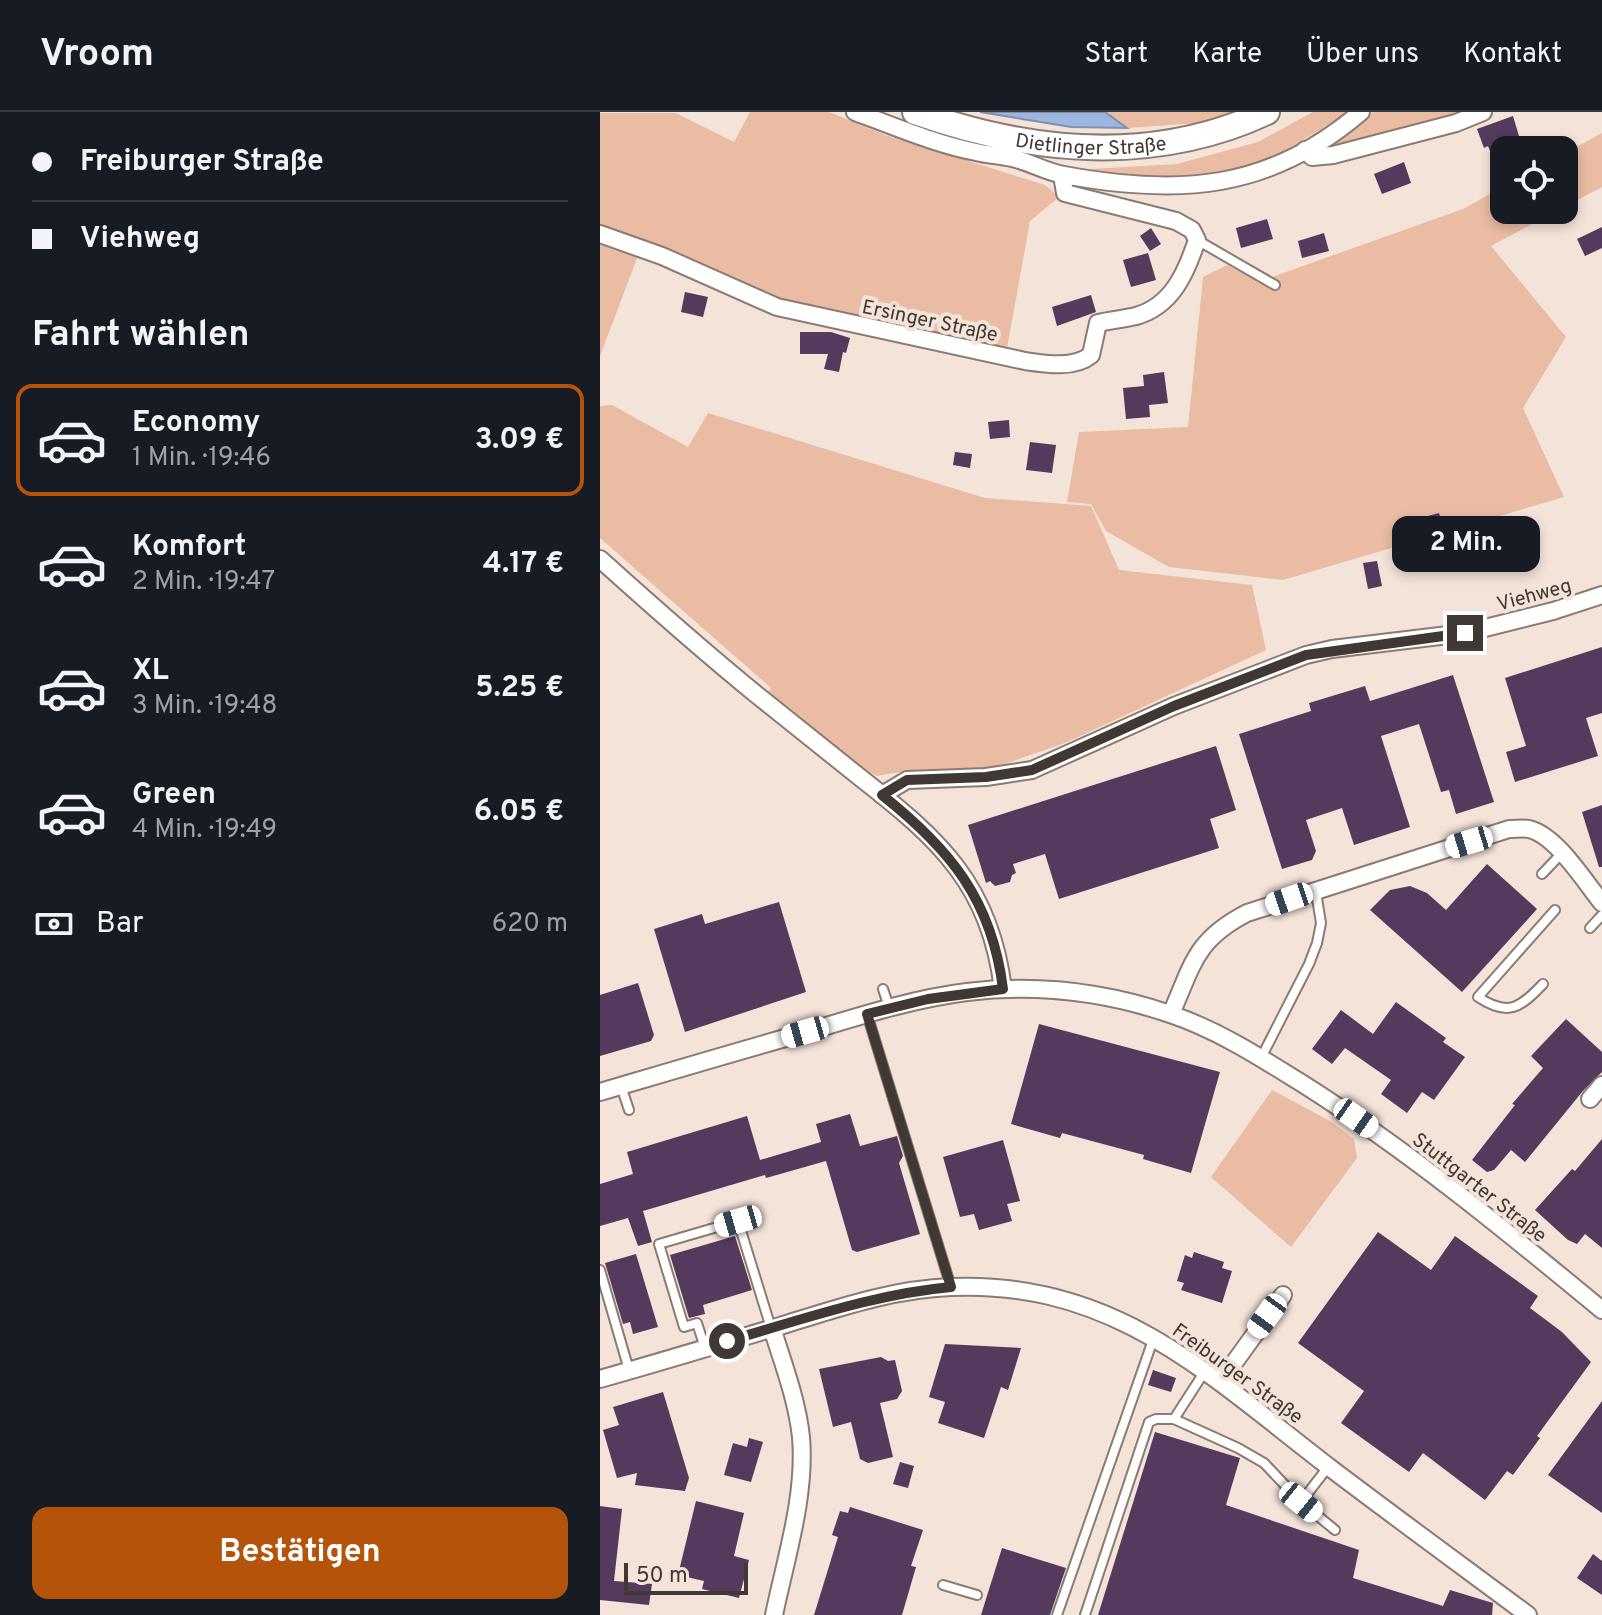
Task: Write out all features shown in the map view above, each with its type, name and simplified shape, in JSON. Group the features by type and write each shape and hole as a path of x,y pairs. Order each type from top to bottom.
{"main road":[{"name":"Dietlinger Straße","path":"915,112 1011,140 1081,149 1162,144 1212,133 1267,112"}],"street":[{"name":"Dietlinger Straße","path":"855,112 974,152 1014,158 1062,175 1128,183 1193,186 1258,173 1305,150 1361,112"},
{"path":"1305,150 1312,157 1333,155 1456,123 1483,112"},
{"name":"Dietlinger Straße","path":"1062,175 1065,193 1176,221 1192,230 1197,240"},
{"name":"Ersinger Straße","path":"600,234 662,256 777,307 982,353 1052,364 1086,359 1091,355 1098,323 1134,317 1158,307 1178,284 1197,240"},
{"path":"600,559 709,656 923,828 959,870 989,926 1001,967 1003,989"},
{"name":"Viehweg","path":"882,795 907,780 986,777 1032,770 1174,706 1306,655 1465,633 1602,595"},
{"path":"1171,1014 1205,941 1224,925 1247,913 1509,829 1527,828 1536,832 1562,853 1602,903"},
{"name":"Stuttgarter Straße","path":"600,1092 867,1014 955,994 1003,989 1063,990 1088,994 1171,1014 1261,1058 1338,1106 1413,1159 1602,1310"},
{"path":"1590,1099 1602,1085"},
{"name":"Freiburger Straße","path":"600,1379 860,1302 907,1292 951,1287 997,1289 1048,1297 1102,1312 1154,1337 1221,1381 1328,1466 1528,1615"},
{"path":"1221,1381 1283,1295"},
{"path":"772,1328 797,1412 801,1462 799,1491 774,1615"}],"lane":[{"name":"Dietlinger Straße","path":"1197,240 1275,285"},
{"path":"1542,874 1562,853"},
{"path":"1261,1058 1317,943 1321,923 1316,891"},
{"path":"1543,984 1526,1000 1505,1009 1494,1007 1478,997 1555,910"},
{"path":"1590,928 1602,915"},
{"path":"883,989 889,1008"},
{"path":"867,1014 951,1287"},
{"path":"621,1086 629,1110"},
{"path":"705,1348 697,1323 684,1327 659,1244 738,1221 772,1328"},
{"path":"600,1270 629,1371"},
{"path":"1057,1615 1154,1337"},
{"path":"1174,1419 1205,1371"},
{"path":"1085,1615 1149,1422 1156,1419 1174,1419 1264,1463 1301,1502 1335,1530"},
{"path":"1301,1502 1328,1466"},
{"path":"943,1585 977,1595"}],"shaded area":[{"path":"750,112 829,112 885,135 1045,185 1059,197 1030,221 1006,354 776,301 600,230 600,113 676,113 734,142"},
{"path":"1105,112 1234,112 1199,123 1127,128"},
{"path":"1313,112 1350,112 1262,164 1183,180 1090,173 1091,169 1177,164 1258,142"},
{"path":"1373,112 1468,112 1352,146 1323,148"},
{"path":"1602,133 1602,187 1578,200 1578,146"},
{"path":"1490,194 1490,224 1532,224 1491,246 1566,337 1523,408 1564,497 1283,580 1169,567 1106,531 1091,504 1067,502 1079,432 1188,427 1203,277 1227,265 1266,285 1272,277 1463,209"},
{"path":"600,240 639,253 600,356"},
{"path":"612,405 688,447 708,413 985,498 1091,506 1119,570 1252,585 1266,650 1065,743 979,773 906,771 877,776 864,770 767,693 771,688 600,538 600,406"},
{"path":"1272,1090 1330,1121 1354,1139 1357,1158 1291,1247 1211,1177"}],"water":[{"path":"980,112 1105,112 1127,128 1071,127"}],"building":[{"path":"1513,116 1519,136 1490,136 1490,151 1488,146 1484,148 1477,129"},
{"path":"1404,162 1411,183 1382,194 1374,174"},
{"path":"1267,219 1273,239 1241,248 1236,228"},
{"path":"1602,227 1602,248 1585,256 1577,239"},
{"path":"1151,228 1161,244 1150,251 1140,236"},
{"path":"1324,233 1329,251 1302,258 1298,241"},
{"path":"1148,253 1156,280 1131,287 1123,260"},
{"path":"685,292 708,297 703,317 681,312"},
{"path":"1091,295 1096,312 1057,326 1052,307"},
{"path":"800,332 831,332 850,338 839,372 824,369 828,354 800,354"},
{"path":"1164,372 1168,403 1149,405 1150,417 1126,419 1123,388 1144,386 1143,375"},
{"path":"1009,420 1010,437 990,439 988,422"},
{"path":"1030,442 1056,445 1052,473 1026,470"},
{"path":"955,452 972,454 970,468 953,465"},
{"path":"1439,513 1443,527 1417,534 1413,520"},
{"path":"1377,561 1382,586 1368,589 1363,563"},
{"path":"1602,647 1602,713 1586,718 1598,756 1515,782 1506,752 1526,746 1505,678"},
{"path":"1453,675 1494,802 1456,814 1449,790 1441,792 1419,724 1381,736 1410,827 1354,845 1342,808 1306,820 1316,851 1312,860 1282,869 1239,734 1311,711 1309,703 1365,686 1370,701"},
{"path":"1216,746 1236,810 1210,819 1219,848 1059,899 1045,854 1013,864 1016,873 1010,882 995,886 990,881 986,883 968,825"},
{"path":"1602,805 1602,867 1599,867 1582,812"},
{"path":"1487,864 1537,909 1462,992 1370,910 1390,890 1410,886 1427,893 1446,910"},
{"path":"779,902 806,992 685,1032 654,929 702,914 705,924"},
{"path":"638,983 654,1035 651,1041 600,1056 600,995"},
{"path":"1396,1002 1446,1038 1443,1042 1465,1057 1434,1100 1422,1092 1407,1113 1381,1094 1391,1080 1345,1048 1332,1064 1312,1049 1341,1010 1373,1034"},
{"path":"1566,1019 1602,1052 1602,1072 1525,1162 1511,1150 1494,1170 1487,1172 1472,1160 1515,1105 1512,1104 1543,1068 1531,1056"},
{"path":"1039,1024 1220,1072 1191,1173 1143,1159 1144,1155 1062,1133 1060,1138 1011,1124"},
{"path":"850,1114 860,1146 897,1136 903,1156 899,1163 920,1234 857,1252 852,1250 826,1161 766,1178 765,1175 643,1211 652,1242 638,1246 628,1218 600,1226 600,1184 633,1174 627,1152 747,1116 760,1160 821,1142 816,1124"},
{"path":"1602,1139 1602,1248 1585,1234 1577,1244 1568,1240 1535,1210"},
{"path":"1003,1140 1020,1201 1007,1204 1012,1221 979,1230 974,1214 960,1217 943,1157"},
{"path":"1378,1232 1431,1270 1455,1236 1538,1296 1530,1308 1562,1332 1591,1362 1537,1436 1540,1438 1513,1475 1507,1471 1485,1500 1423,1453 1409,1472 1341,1423 1364,1391 1298,1343"},
{"path":"735,1236 752,1290 703,1305 705,1314 689,1318 670,1255"},
{"path":"1194,1252 1224,1262 1222,1268 1232,1271 1222,1303 1181,1290 1184,1283 1177,1281 1185,1255 1192,1258"},
{"path":"636,1254 658,1327 633,1334 630,1322 623,1324 605,1263"},
{"path":"945,1344 1021,1348 1008,1390 1001,1387 984,1438 938,1423 945,1402 929,1397"},
{"path":"881,1357 888,1361 895,1360 902,1391 897,1399 880,1403 893,1457 868,1463 860,1459 851,1422 833,1427 819,1369"},
{"path":"1153,1370 1176,1378 1171,1392 1148,1385"},
{"path":"663,1392 689,1478 685,1491 635,1485 637,1473 617,1478 603,1430 619,1425 613,1407"},
{"path":"1602,1401 1602,1513 1548,1475"},
{"path":"1155,1432 1240,1458 1226,1505 1359,1550 1353,1578 1443,1606 1450,1590 1493,1603 1492,1615 1098,1615"},
{"path":"749,1438 763,1442 751,1482 724,1475 733,1443 747,1447"},
{"path":"900,1462 914,1466 908,1488 893,1484"},
{"path":"696,1501 744,1513 734,1556 749,1560 739,1598 702,1589 704,1581 678,1575"},
{"path":"600,1506 622,1509 614,1581 652,1584 649,1605 600,1600"},
{"path":"850,1507 923,1530 911,1566 916,1567 902,1615 814,1615 838,1537 832,1535 840,1511 848,1513"},
{"path":"1002,1548 1066,1568 1050,1615 981,1615"},
{"path":"1593,1554 1602,1561 1602,1595 1577,1578"}],"route":[{"path":"727,1341 860,1302 951,1287 867,1014 928,999 1003,989 1001,967 989,926 959,870 923,828 882,795 907,780 986,777 1032,770 1174,706 1306,655 1465,633"}]}
